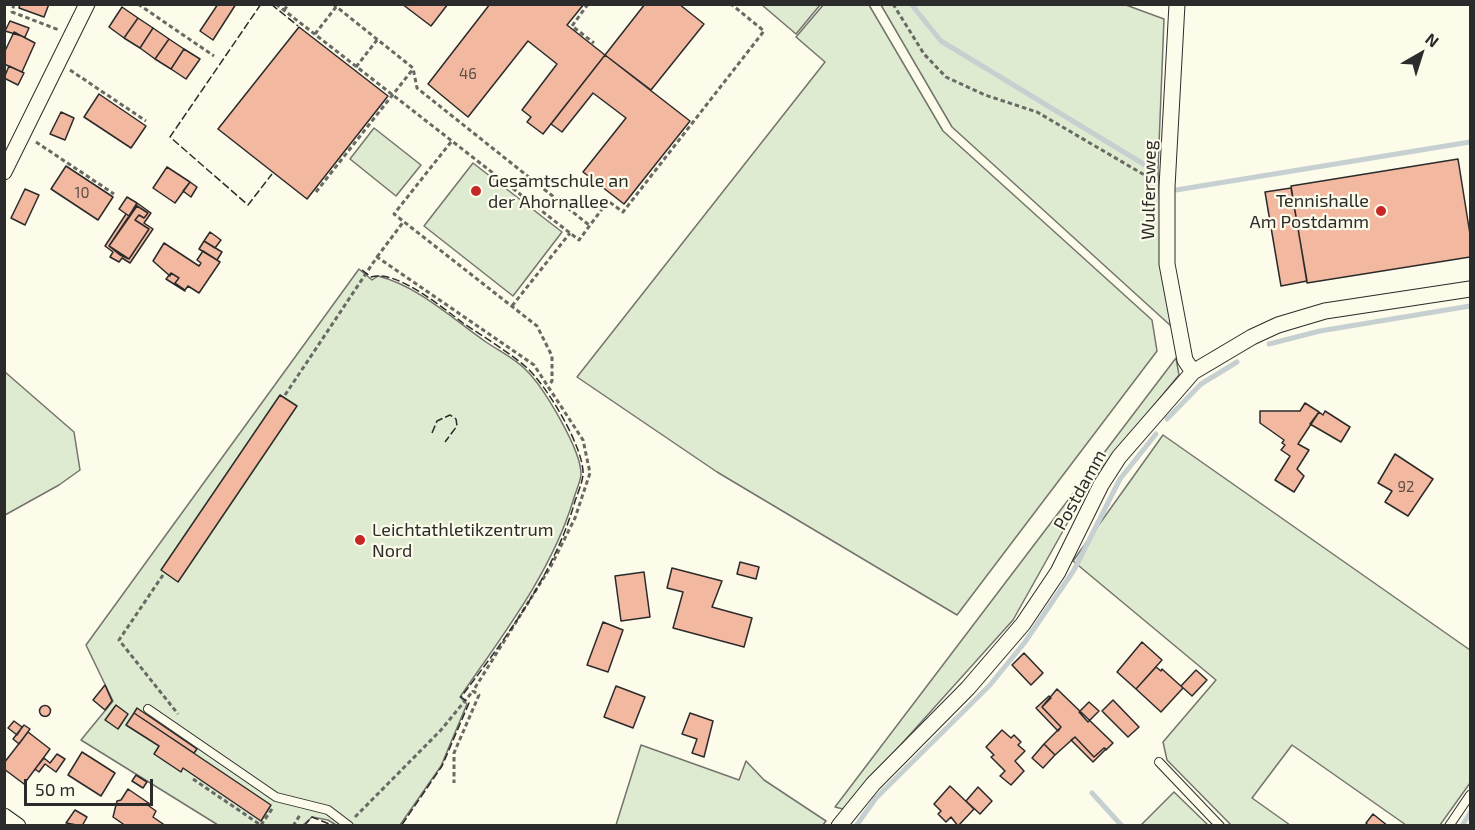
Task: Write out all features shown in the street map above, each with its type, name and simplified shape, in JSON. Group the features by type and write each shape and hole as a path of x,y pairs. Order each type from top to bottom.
{"street":[{"path":"4,172 87,4"},
{"name":"Wulfersweg","path":"1177,4 1167,187 1167,264 1185,360 1193,372"},
{"name":"Postdamm","path":"839,825 873,784 968,688 1023,624 1058,572 1101,485 1119,457 1193,372 1252,337 1278,325 1325,311 1470,289"},
{"path":"4,816 18,825"}],"lane":[{"path":"148,709 280,798 328,810 348,825"},
{"path":"1159,762 1220,825"},
{"path":"1449,825 1470,795"}],"path":[{"path":"14,4 12,12 72,35"},
{"path":"138,4 214,56"},
{"path":"276,4 579,240 608,201 622,212 764,31 731,4"},
{"path":"284,10 289,4"},
{"path":"588,4 572,26 594,44"},
{"path":"893,4 924,54 946,77 985,94 1037,112 1167,187"},
{"path":"315,34 334,6 413,69 417,88 590,226"},
{"path":"356,67 378,40"},
{"path":"59,62 146,121"},
{"path":"316,192 413,69"},
{"path":"23,133 114,194"},
{"path":"452,141 394,213 537,326 548,343 553,370 549,385"},
{"path":"285,395 377,257 404,221"},
{"path":"512,306 570,233"},
{"path":"348,825 441,730 473,691 551,566 575,518 590,473 583,440 534,365 377,257"},
{"path":"163,575 119,640 182,719"},
{"path":"454,783 454,753 479,695 473,691"},
{"path":"193,779 261,825 280,798"}],"green space":[{"path":"824,4 869,5 943,131 1152,320 1157,351 957,615 717,472 577,377 825,62 796,37"},
{"path":"762,5 820,5 796,34"},
{"path":"881,5 1126,5 1164,19 1158,170 1163,263 1171,326 952,127"},
{"path":"374,128 421,165 396,196 350,159"},
{"path":"473,163 562,232 513,296 424,226"},
{"name":"Leichtathletikzentrum Nord","path":"359,269 372,280 378,276 421,295 523,367 543,391 561,420 580,464 581,475 564,528 539,579 460,697 467,704 441,766 400,825 336,825 328,820 312,817 303,825 218,825 81,740 113,701 86,645"},
{"path":"1176,358 1179,375 1091,481 1013,620 843,809 835,807"},
{"path":"5,372 74,432 80,470 59,485 5,515"},
{"path":"1163,435 1470,650 1470,783 1440,825 1406,825 1292,745 1252,798 1290,825 1231,825 1167,760 1163,742 1216,680 1073,561"},
{"path":"641,745 739,780 746,761 764,780 826,821 822,826 616,825"},
{"path":"1174,792 1208,825 1141,825"}],"building":[{"path":"20,4 49,4 44,17 19,8"},
{"path":"218,4 236,4 213,40 200,31"},
{"path":"402,4 448,4 431,26"},
{"path":"490,4 584,4 567,25 605,55 543,134 527,122 531,117 522,110 557,64 528,41 468,117 428,84"},
{"path":"645,4 679,4 704,24 651,90 605,55"},
{"path":"122,7 138,18 124,38 109,27"},
{"path":"138,18 153,28 140,48 124,38"},
{"path":"10,21 29,28 25,37 5,31"},
{"path":"299,27 388,96 307,199 218,129"},
{"path":"153,28 169,39 155,59 140,48"},
{"path":"14,32 35,43 22,72 4,64 4,53"},
{"path":"169,39 184,49 171,69 155,59"},
{"path":"184,49 200,59 186,79 171,69"},
{"path":"605,55 690,121 624,204 583,172 626,118 593,93 562,132 551,124"},
{"path":"9,66 24,73 18,85 4,78"},
{"path":"99,94 146,126 131,148 84,117"},
{"path":"61,112 74,118 65,140 50,134"},
{"name":"Tennishalle Am Postdamm","path":"1458,159 1470,234 1470,257 1307,283 1291,186"},
{"path":"66,166 113,197 98,220 51,189"},
{"path":"167,167 190,182 175,203 153,188"},
{"path":"190,182 197,187 191,197 183,191"},
{"path":"1291,188 1307,281 1281,286 1265,192"},
{"path":"25,189 39,195 25,225 11,218"},
{"path":"127,197 137,203 129,216 119,209"},
{"path":"137,203 151,213 144,223 153,229 130,263 122,258 119,262 110,257 113,252 105,246 126,214 129,216 109,246 120,255 129,259 149,229 135,220 139,215 144,218 148,213 136,205"},
{"path":"137,206 148,213 144,218 139,215 135,220 149,229 129,259 109,246"},
{"path":"210,232 221,240 215,248 204,241"},
{"path":"204,241 222,252 217,260 199,249"},
{"path":"164,243 199,266 201,263 197,260 203,251 220,262 199,293 188,286 185,290 175,283 179,278 171,273 170,276 153,261"},
{"path":"171,273 179,278 175,283 185,291 166,279"},
{"path":"280,395 297,406 178,582 161,570"},
{"path":"1305,403 1319,412 1298,444 1309,450 1297,469 1304,476 1294,492 1275,480 1290,456 1281,450 1285,445 1282,443 1284,440 1260,423 1260,411 1300,411"},
{"path":"1325,411 1350,427 1341,442 1310,424 1319,412 1323,415"},
{"path":"1395,454 1433,479 1408,516 1385,502 1392,491 1378,483"},
{"path":"740,562 759,567 756,579 737,574"},
{"path":"672,568 722,581 712,607 752,618 744,647 673,628 683,592 667,588"},
{"path":"644,572 650,617 621,621 615,576"},
{"path":"603,622 623,630 608,672 587,665"},
{"path":"1142,642 1162,660 1136,689 1117,672"},
{"path":"1024,653 1043,673 1031,685 1012,665"},
{"path":"1156,667 1161,671 1162,669 1183,688 1161,712 1136,689"},
{"path":"1196,670 1207,680 1192,696 1181,686"},
{"path":"105,685 112,701 105,710 93,700"},
{"path":"616,686 645,697 633,728 604,717"},
{"path":"1057,689 1113,743 1106,750 1104,748 1094,757 1075,737 1055,755 1044,744 1061,727 1042,707"},
{"path":"1049,696 1051,698 1042,707 1061,727 1058,731 1036,708"},
{"path":"1113,700 1139,727 1128,737 1102,711"},
{"path":"1089,702 1099,711 1088,722 1079,712"},
{"path":"45,705 51,711 45,717 39,711"},
{"path":"116,705 128,714 118,729 105,720"},
{"path":"137,708 197,749 194,753 134,713"},
{"path":"134,713 271,805 261,821 183,768 181,772 154,754 159,746 126,725"},
{"path":"690,713 713,721 704,757 692,753 697,739 682,734"},
{"path":"14,721 22,727 17,735 8,728"},
{"path":"24,725 30,729 19,744 13,739"},
{"path":"1002,730 1011,738 1014,735 1021,742 1018,745 1025,751 1015,761 1024,771 1011,785 1000,776 1005,771 991,757 994,755 986,747"},
{"path":"28,732 50,749 24,784 4,769 4,763"},
{"path":"1075,737 1094,757 1104,748 1106,749 1093,762 1071,740"},
{"path":"1044,744 1055,755 1043,768 1032,758"},
{"path":"82,752 115,773 101,796 68,775"},
{"path":"57,754 65,759 56,772 45,764 39,772 35,769 44,758 50,763"},
{"path":"136,775 147,782 143,788 132,781"},
{"path":"950,786 974,809 958,826 951,817 946,822 938,814 941,811 934,804"},
{"path":"978,787 992,801 980,814 966,801"},
{"path":"128,789 150,804 149,806 156,811 153,817 166,826 126,826 113,817 117,801 121,800"},
{"path":"75,810 87,817 82,826 66,823"},
{"path":"1373,814 1388,826 1369,826 1366,823"}],"waterway":[{"path":"911,4 941,41 1155,171"},
{"path":"1176,190 1470,142"},
{"path":"1269,344 1320,331 1470,306"},
{"path":"1167,419 1201,384 1237,362"},
{"path":"856,826 876,798 990,685 1025,642 1074,570 1120,479 1156,434"},
{"path":"1092,793 1122,826"},
{"path":"1462,826 1470,813"}],"fence":[{"path":"261,4 170,137 248,205 272,174"},
{"path":"271,4 298,26"},
{"path":"362,270 371,277 381,276 393,279 419,291 526,367 544,387 563,418 578,450 583,475 555,554 512,628 461,697 469,703 442,766 401,826"},
{"path":"432,433 437,421 450,415 456,419 457,426 445,442"},
{"path":"304,826 312,817 334,826"}],"place":[{"name":"Gesamtschule an der Ahornallee","path":"476,191"},
{"name":"Tennishalle Am Postdamm","path":"1381,211"},
{"name":"Leichtathletikzentrum Nord","path":"360,540"}]}
